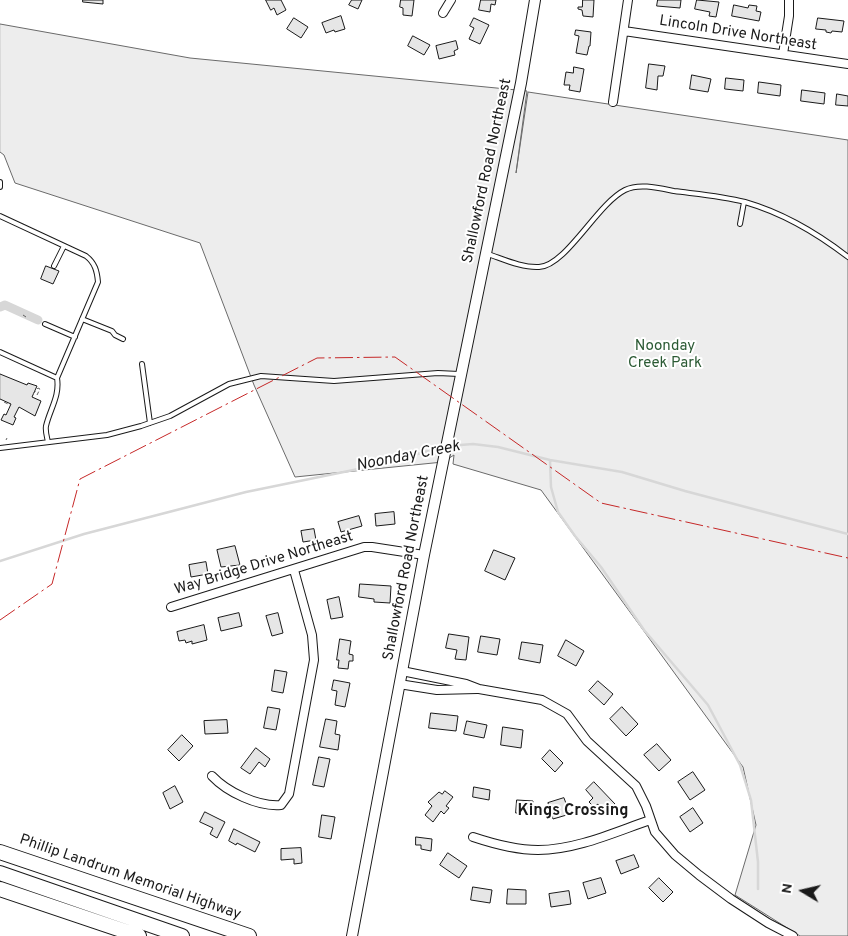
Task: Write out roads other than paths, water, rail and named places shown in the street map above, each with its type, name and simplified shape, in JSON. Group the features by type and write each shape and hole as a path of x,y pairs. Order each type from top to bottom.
{"highway":[{"name":"Phillip Landrum Memorial Highway","path":"0,852 249,936"},
{"path":"0,873 182,936"},
{"path":"85,881 226,936"},
{"path":"0,889 140,936"}],"street":[{"path":"442,13 451,0"},
{"name":"Shallowford Road Northeast","path":"353,934 424,555 522,83 535,0"},
{"path":"613,102 628,0"},
{"path":"783,54 789,16 789,0"},
{"name":"Lincoln Drive Northeast","path":"624,31 848,64"},
{"name":"Way Bridge Drive Northeast","path":"171,607 364,547 424,555"},
{"path":"281,805 288,794 314,660 312,635 294,570"},
{"path":"402,671 466,684 479,689 542,700 568,714 587,741 636,786 646,806 655,832 664,844 686,865 747,910 793,936"},
{"path":"399,684 437,690 479,689"},
{"path":"212,776 229,791 264,804 281,805"},
{"path":"281,805 286,813"},
{"path":"473,837 521,849 550,850 578,844 650,820"}],"lane":[{"path":"0,182 0,187"},
{"path":"486,254 526,265 539,267 550,264 562,255 607,203 622,191 632,187 669,190 744,202 792,220 848,257"},
{"path":"740,224 744,202"},
{"path":"0,216 91,260 97,270 98,282 57,378 56,398 46,427 48,442"},
{"path":"54,266 64,246"},
{"path":"82,319 112,331 123,339"},
{"path":"45,324 75,336"},
{"path":"0,352 57,378"},
{"path":"142,364 150,423"},
{"path":"0,448 107,435 170,416 229,384 261,376 334,381 438,373 462,374"}],"waterway":[{"path":"0,307 5,305 38,320"},
{"name":"Noonday Creek","path":"448,446 473,444 498,447 550,460 622,472 685,491 848,534"},
{"name":"Noonday Creek","path":"0,561 84,534 246,492 373,466 443,447"},
{"path":"550,460 551,487 558,512 601,567 644,630 708,705 740,765 751,800 758,862 758,889"}],"district":[{"name":"Kings Crossing","path":"573,812"}],"park label":[{"name":"Noonday Creek Park","path":"665,356"}]}
